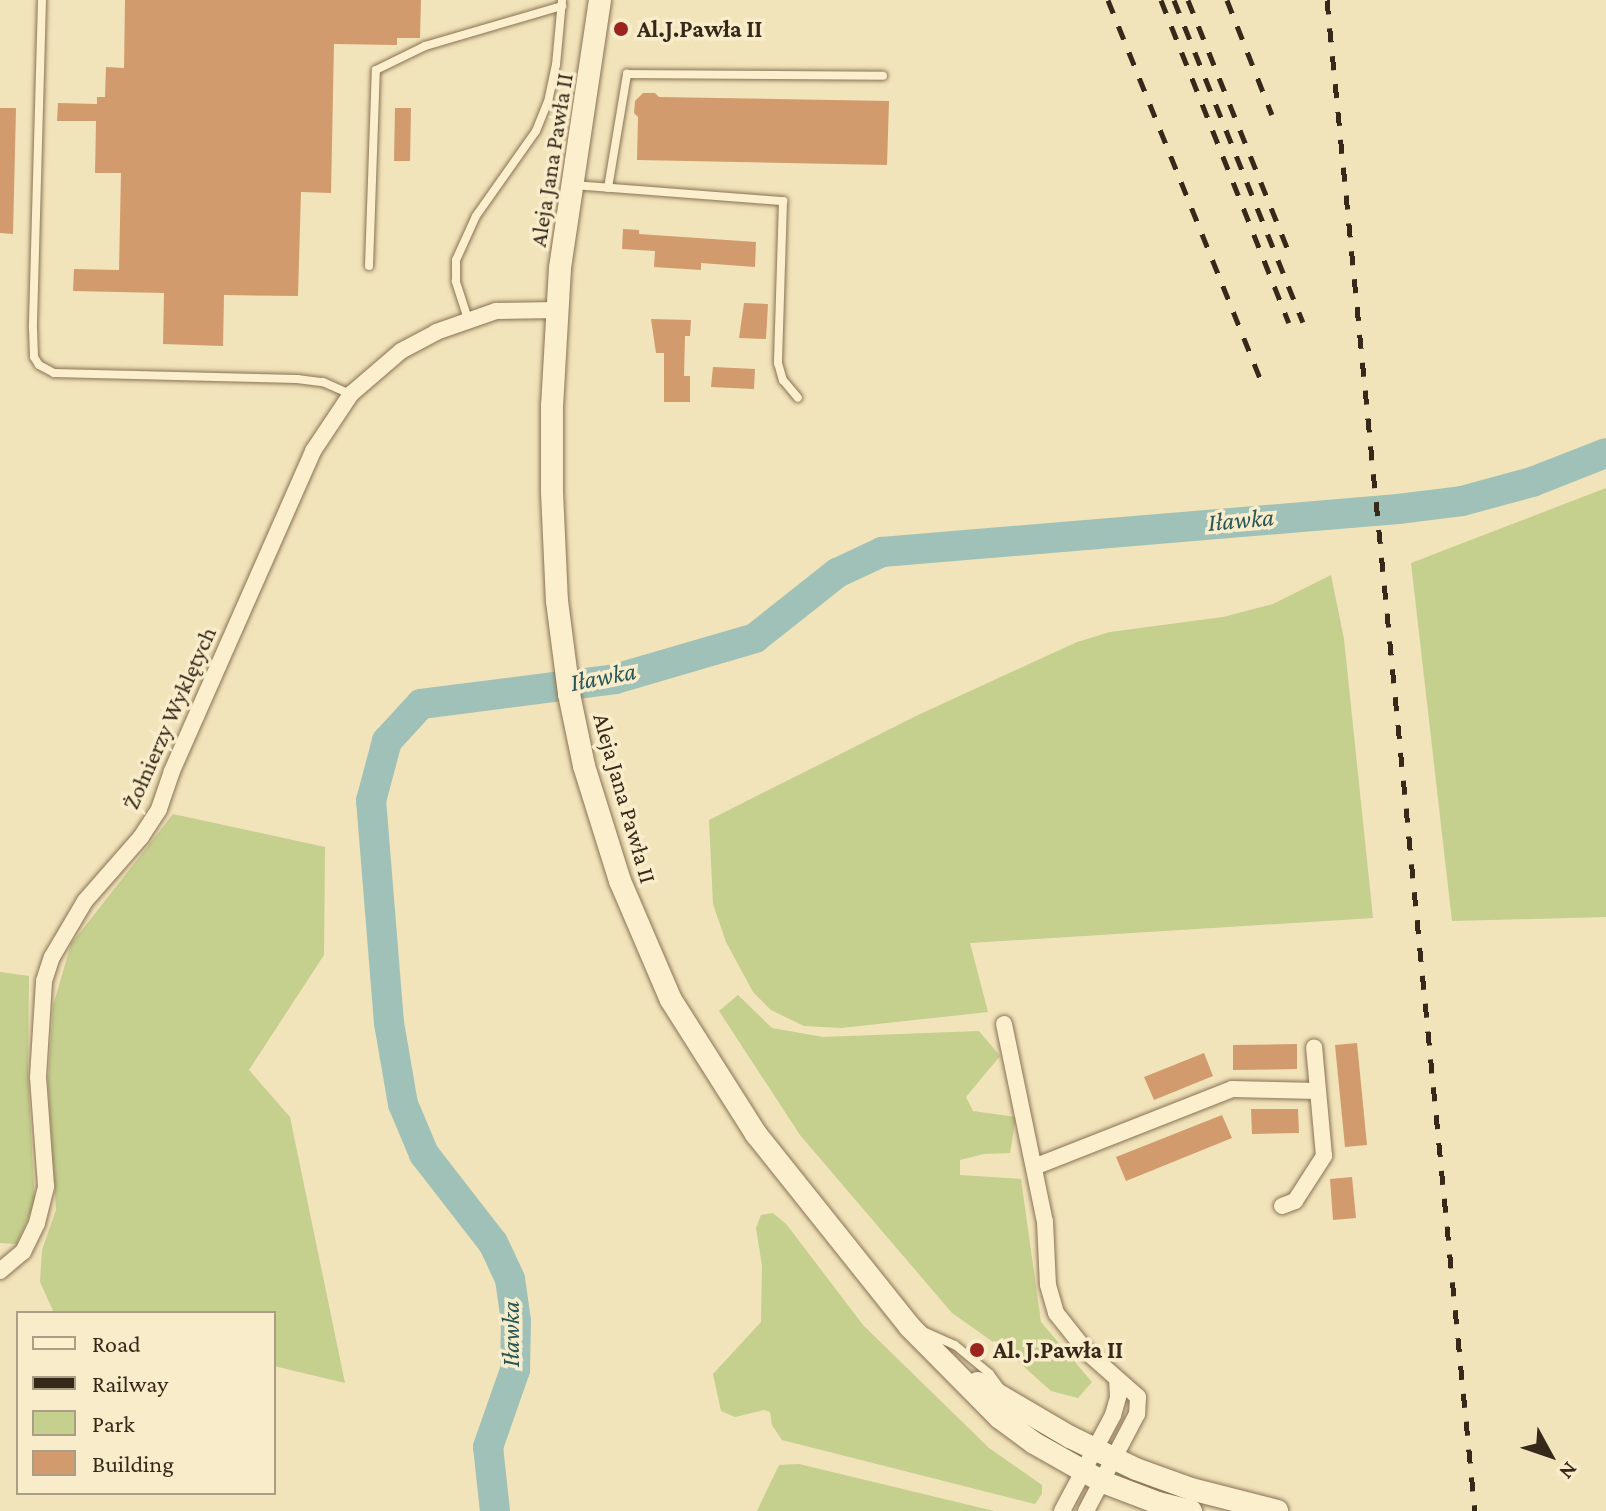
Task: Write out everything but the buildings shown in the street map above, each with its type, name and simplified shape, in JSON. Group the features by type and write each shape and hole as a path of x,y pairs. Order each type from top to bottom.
{"main road":[{"name":"Aleja Jana Pawła II","path":"600,0 558,310 552,405 552,492 557,601 569,694 588,780 620,881 671,1000 718,1076 764,1146 909,1326 1000,1418 1103,1482 1180,1509"},
{"name":"Aleja Jana Pawła II","path":"950,1366 1105,1454 1191,1489 1277,1511"}],"street":[{"name":"Żołnierzy Wyklętych","path":"0,1271 23,1252 37,1223 46,1186 38,1077 44,981 52,957 85,901 141,837 159,809 177,757 313,451 351,394 401,351 468,319 508,310 558,310"},
{"path":"1004,1024 1045,1222 1048,1285 1056,1313 1087,1352 1117,1380 1132,1389 1139,1406 1105,1454 1082,1471 1062,1511"},
{"path":"1282,1206 1295,1201 1324,1156 1314,1047"},
{"path":"1034,1167 1232,1089 1318,1091"},
{"path":"1086,1511 1103,1482 1105,1454"}],"lane":[{"path":"42,0 33,328 34,357 39,365 54,373 297,379 323,382 351,394"},
{"path":"369,266 376,70 425,46 562,3 556,65 548,102 536,131 476,216 456,260 456,281 468,319"},
{"path":"608,188 627,74 883,76"},
{"path":"573,185 783,201 778,363 783,380 798,398"},
{"path":"909,1326 955,1345 990,1374 1010,1402"}],"green space":[{"path":"1606,488 1606,917 1452,921 1411,563"},
{"path":"1331,575 1344,639 1373,918 970,943 988,1012 841,1028 804,1026 771,1010 753,992 726,942 713,904 709,820 916,716 1077,642 1110,632 1223,617 1273,604"},
{"path":"173,814 325,847 324,955 249,1070 290,1117 345,1383 276,1366 276,1311 53,1311 40,1282 42,1250 56,1210 48,1082 53,1006 71,944"},
{"path":"0,972 29,976 28,1076 35,1202 17,1244 0,1243"},
{"path":"738,995 772,1028 823,1037 979,1031 1000,1056 966,1097 973,1111 1016,1117 1010,1153 984,1154 960,1160 960,1175 1021,1179 1041,1322 1092,1382 1078,1398 1051,1391 1010,1354 952,1313 800,1135 719,1011"},
{"path":"773,1213 787,1225 863,1325 989,1448 1042,1485 1042,1494 1035,1504 782,1440 772,1425 770,1412 764,1410 735,1417 721,1411 713,1374 761,1322 762,1266 756,1228 761,1215"},
{"path":"799,1464 994,1511 757,1511 779,1465"}],"waterway":[{"name":"Iławka","path":"495,1511 488,1447 515,1370 516,1321 510,1279 493,1243 424,1154 403,1104 389,1023 371,801 387,741 421,704 615,679 755,638 837,573 882,552 1462,501 1532,482 1606,453"}],"railway":[{"path":"1108,0 1262,384"},
{"path":"1161,0 1289,323"},
{"path":"1174,0 1303,322"},
{"path":"1188,0 1289,253"},
{"path":"1227,0 1272,115"},
{"path":"1327,0 1475,1511"}],"place":[{"name":"Al.J.Pawła II","path":"621,29"},
{"name":"Al. J.Pawła II","path":"977,1350"}]}
